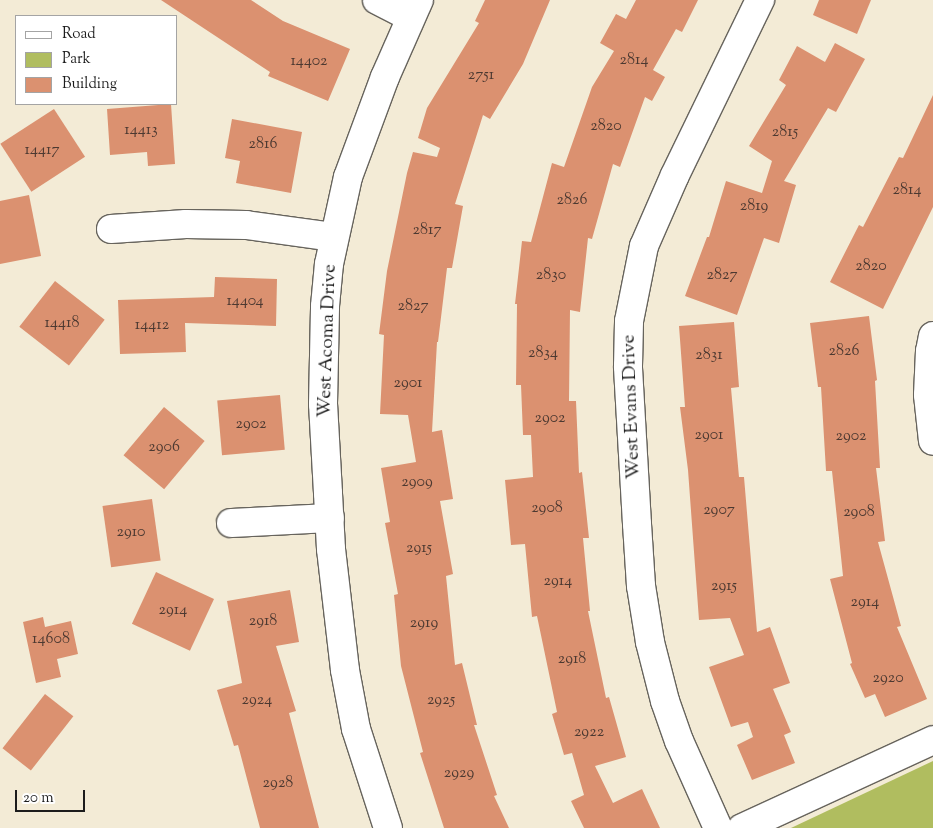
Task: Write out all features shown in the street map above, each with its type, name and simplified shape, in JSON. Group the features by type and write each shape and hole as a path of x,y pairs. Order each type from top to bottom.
{"street":[{"path":"377,0 414,8"},
{"name":"West Evans Drive","path":"718,828 679,741 665,702 650,642 641,586 636,524 628,366 629,321 644,246 675,176 760,0"},
{"name":"West Acoma Drive","path":"388,828 356,729 345,670 330,518 323,394 325,306 329,264 348,176 414,8"},
{"path":"111,229 186,224 246,225 334,237"},
{"path":"933,336 930,351 928,395 933,441"},
{"path":"231,523 330,518"},
{"path":"742,828 933,740"}],"green space":[{"path":"933,761 933,828 791,828"}],"building":[{"path":"161,0 251,0 283,21 350,49 328,101 268,76 270,72"},
{"path":"485,0 550,0 523,64 490,119 483,115 455,204 463,206 452,268 447,268 437,342 432,432 442,430 453,499 440,501 453,574 446,576 455,665 462,663 477,725 474,725 497,795 494,796 509,828 444,828 420,753 423,752 401,666 394,595 398,594 385,523 390,522 381,468 416,462 408,415 380,414 384,335 379,334 387,271 413,152 437,157 440,148 418,138 427,108 479,23 475,21"},
{"path":"636,0 698,0 682,32 676,29 653,70 665,77 652,101 645,97 620,167 613,164 592,239 588,238 580,312 570,310 569,401 576,401 579,473 582,472 589,538 583,538 590,611 588,611 606,698 609,697 626,757 595,766 613,803 642,789 660,828 584,828 571,801 584,795 572,753 564,755 552,714 557,712 537,616 532,617 525,544 511,545 505,480 533,477 531,435 523,435 521,385 516,385 517,304 515,304 522,241 531,242 552,163 564,167 592,87 614,51 600,43 616,14 626,19"},
{"path":"819,0 871,0 857,34 813,15"},
{"path":"835,43 865,59 836,112 828,108 784,181 796,185 779,243 764,238 737,315 685,296 707,237 709,237 726,181 762,193 772,161 749,146 786,85 779,80 797,46 825,62"},
{"path":"933,95 933,207 883,309 830,282 859,225 863,227 899,157 903,158"},
{"path":"171,105 175,164 148,166 147,152 110,155 107,109"},
{"path":"54,109 85,157 31,192 0,144"},
{"path":"232,119 302,132 291,193 236,183 240,161 225,158"},
{"path":"29,195 41,256 0,264 0,201"},
{"path":"215,277 277,279 276,326 185,323 186,352 120,354 118,300 214,297"},
{"path":"55,281 105,320 69,365 19,327"},
{"path":"869,316 877,380 875,381 880,468 876,468 885,541 878,542 901,626 897,627 927,699 885,717 875,694 865,698 850,664 852,663 830,579 843,576 832,471 826,471 821,387 818,387 810,323"},
{"path":"734,322 739,387 731,388 739,477 744,477 757,632 770,627 790,683 773,689 791,732 784,735 795,763 752,780 737,745 753,737 748,722 731,727 709,667 744,655 730,618 699,620 688,470 680,407 685,407 679,326"},
{"path":"280,395 285,450 222,455 217,400"},
{"path":"164,407 205,441 164,489 124,455"},
{"path":"152,499 161,560 111,567 102,506"},
{"path":"156,572 214,599 190,651 132,624"},
{"path":"290,590 299,642 276,646 296,711 289,713 319,828 260,828 238,745 234,746 217,690 242,683 227,601"},
{"path":"43,617 45,627 71,621 78,654 57,659 61,677 36,683 23,622"},
{"path":"45,694 73,716 31,771 3,748"}]}
